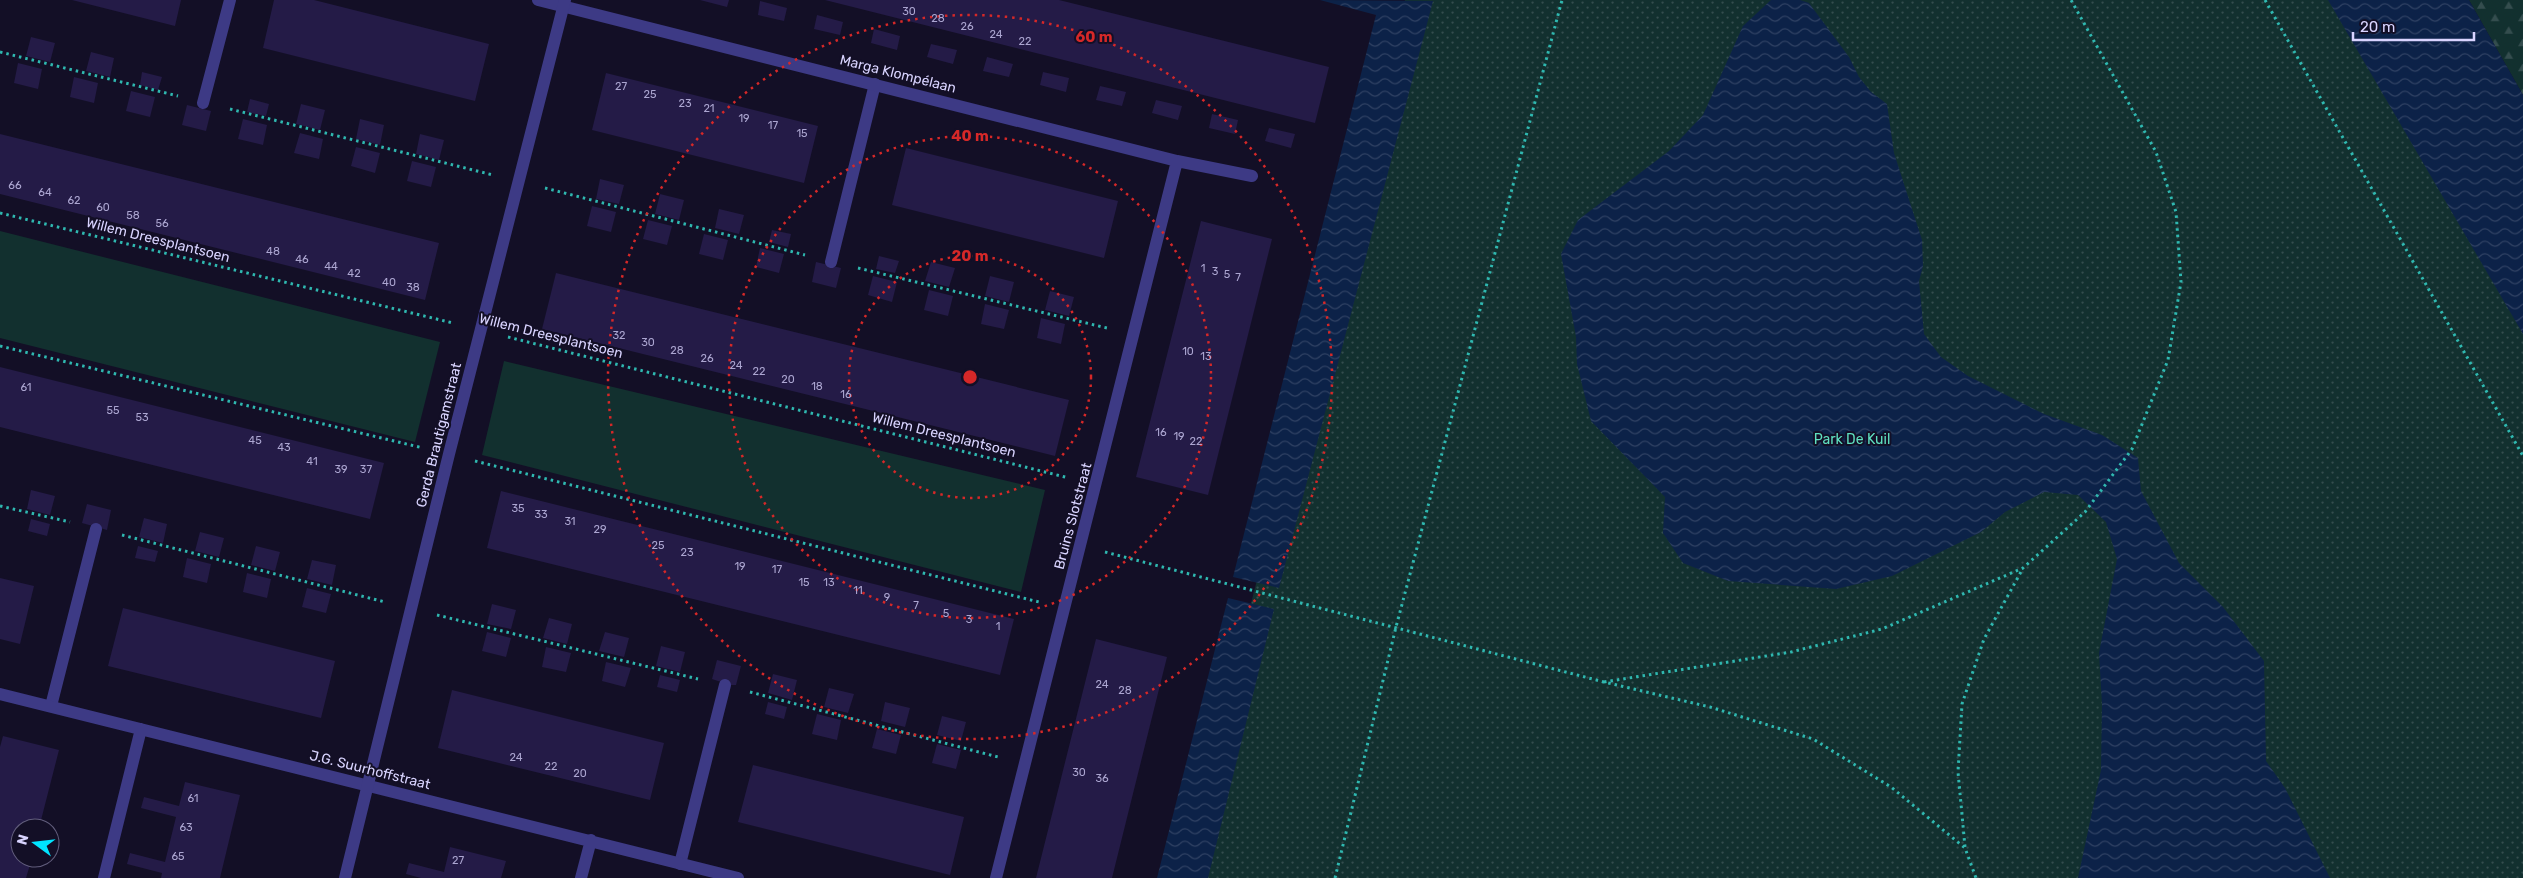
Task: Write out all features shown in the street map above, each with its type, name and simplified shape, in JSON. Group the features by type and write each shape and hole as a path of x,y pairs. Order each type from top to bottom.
{"street":[{"path":"203,103 230,0"},
{"name":"Marga Klompélaan","path":"538,0 565,3 1177,161 1252,176"},
{"name":"Gerda Brautigamstraat","path":"345,878 449,454 565,3"},
{"path":"831,262 875,84"},
{"name":"Bruins Slotstraat","path":"996,878 1064,608 1082,546 1177,161"},
{"path":"51,706 96,529"},
{"path":"680,864 724,685"},
{"name":"J.G. Suurhoffstraat","path":"0,694 738,878"},
{"path":"104,878 141,729"},
{"path":"581,878 591,840"}],"path":[{"path":"1335,878 1396,627 1562,0"},
{"path":"1604,682 1791,652 1882,630 2023,568 2085,512 2132,450 2168,360 2180,282 2176,212 2156,152 2071,0"},
{"path":"2265,0 2523,456"},
{"path":"0,52 519,181 831,262 1134,335"},
{"name":"Willem Dreesplantsoen","path":"0,213 482,330 1096,485"},
{"path":"0,346 449,454 1064,608"},
{"path":"0,506 724,685 1025,764"},
{"path":"1082,546 1305,606 1396,627 1604,682 1710,707 1813,739 1891,787 1965,848"},
{"path":"1976,878 1965,848 1958,772 1962,704 1984,639 2023,568"}],"green space":[{"name":"Park De Kuil","path":"1405,0 2403,0 2523,212 2523,878 1181,878"},
{"path":"2469,0 2523,0 2523,95"},
{"path":"0,231 440,342 415,442 0,338"},
{"path":"504,361 1045,490 1021,592 482,455"}],"water":[{"path":"1320,0 1433,1 1279,588 1233,577 1376,15"},
{"path":"1771,0 1800,0 1809,3 1849,57 1859,77 1871,92 1887,104 1894,153 1922,240 1923,266 1919,281 1924,334 1941,357 1968,376 2044,414 2102,435 2138,458 2141,491 2179,563 2223,607 2264,661 2266,761 2285,788 2330,878 2078,878 2101,770 2102,704 2099,653 2117,559 2106,522 2078,495 2044,492 2005,512 1981,532 1892,576 1836,589 1728,581 1683,563 1663,533 1665,497 1591,421 1577,364 1576,337 1561,254 1578,220 1669,151 1703,115 1743,26"},
{"path":"2328,0 2469,0 2523,95 2523,334"},
{"path":"1228,598 1274,609 1208,878 1157,878"}],"building":[{"path":"72,0 181,0 175,26"},
{"path":"274,0 314,0 489,44 475,101 263,48"},
{"path":"700,0 729,0 727,7"},
{"path":"825,0 1059,0 1329,67 1315,123"},
{"path":"760,1 787,8 784,21 758,15"},
{"path":"817,15 843,22 840,35 814,29"},
{"path":"874,29 900,36 897,50 871,43"},
{"path":"31,37 55,43 50,62 26,56"},
{"path":"931,44 957,50 953,64 927,57"},
{"path":"91,52 114,58 110,77 86,71"},
{"path":"987,57 1013,64 1009,77 983,71"},
{"path":"18,63 42,69 38,89 14,83"},
{"path":"142,72 162,77 158,90 140,85"},
{"path":"1043,72 1069,78 1066,92 1040,85"},
{"path":"606,73 818,126 804,183 592,130"},
{"path":"74,77 98,83 94,103 70,97"},
{"path":"1100,86 1126,92 1122,106 1096,100"},
{"path":"131,91 155,97 150,117 126,111"},
{"path":"250,99 269,104 266,116 247,112"},
{"path":"1156,100 1182,106 1178,120 1152,113"},
{"path":"301,104 325,110 320,130 296,124"},
{"path":"187,105 211,111 206,131 182,125"},
{"path":"1212,114 1238,120 1235,134 1209,128"},
{"path":"243,119 267,125 263,145 238,139"},
{"path":"360,119 384,125 380,145 356,139"},
{"path":"1269,128 1295,134 1291,148 1265,141"},
{"path":"300,133 323,139 319,159 294,153"},
{"path":"0,134 439,243 425,300 0,194"},
{"path":"420,134 444,140 439,160 416,154"},
{"path":"356,147 380,153 375,173 351,166"},
{"path":"906,148 1118,201 1104,258 892,205"},
{"path":"412,161 436,167 431,187 407,181"},
{"path":"600,179 624,185 619,204 596,199"},
{"path":"660,194 684,200 679,220 655,214"},
{"path":"592,206 616,212 611,232 587,226"},
{"path":"719,209 744,215 739,234 715,228"},
{"path":"648,220 672,226 667,245 643,239"},
{"path":"1201,221 1272,239 1208,495 1136,477"},
{"path":"772,230 791,234 788,247 769,242"},
{"path":"704,234 728,240 723,260 699,254"},
{"path":"760,248 784,254 779,273 756,267"},
{"path":"879,256 899,261 895,273 876,269"},
{"path":"816,262 841,268 836,288 812,282"},
{"path":"931,262 955,268 949,287 925,281"},
{"path":"556,273 1069,400 1055,456 542,329"},
{"path":"873,276 897,282 892,302 868,295"},
{"path":"990,276 1014,282 1009,302 985,296"},
{"path":"929,290 953,296 948,316 924,310"},
{"path":"1050,291 1074,297 1069,316 1045,310"},
{"path":"985,304 1009,310 1004,329 981,324"},
{"path":"1041,318 1065,324 1061,344 1037,338"},
{"path":"0,367 384,463 370,519 0,427"},
{"path":"31,490 55,496 50,515 27,509"},
{"path":"501,491 1014,619 1000,675 487,548"},
{"path":"87,504 111,510 107,530 82,523"},
{"path":"144,518 167,524 163,543 139,537"},
{"path":"31,519 50,524 47,536 28,531"},
{"path":"200,532 224,538 219,557 195,551"},
{"path":"138,546 158,551 155,562 135,558"},
{"path":"256,546 280,552 275,571 251,565"},
{"path":"187,558 211,564 207,583 183,577"},
{"path":"312,560 336,565 332,585 307,579"},
{"path":"247,573 271,579 267,598 243,592"},
{"path":"0,578 34,586 20,644 0,639"},
{"path":"307,588 331,594 326,613 302,607"},
{"path":"492,604 516,610 511,629 487,624"},
{"path":"123,608 335,661 321,718 108,666"},
{"path":"549,618 572,624 567,644 543,638"},
{"path":"487,632 511,638 506,657 482,651"},
{"path":"605,632 629,638 624,657 599,651"},
{"path":"1096,639 1167,657 1112,878 1036,878"},
{"path":"661,646 685,652 680,672 656,666"},
{"path":"546,647 571,653 566,672 542,667"},
{"path":"717,660 741,666 736,685 725,685 712,679"},
{"path":"606,662 631,668 625,687 602,681"},
{"path":"773,674 797,680 792,700 768,693"},
{"path":"660,675 680,680 677,692 657,687"},
{"path":"829,688 854,694 848,713 824,707"},
{"path":"452,690 664,743 650,800 438,748"},
{"path":"768,702 787,707 784,719 765,714"},
{"path":"885,702 910,708 905,727 881,721"},
{"path":"817,714 841,720 837,740 812,734"},
{"path":"942,716 966,722 961,741 937,735"},
{"path":"877,729 901,735 896,754 872,748"},
{"path":"3,736 59,750 42,818 10,818 10,868 29,868 26,878 0,878 0,747"},
{"path":"937,744 961,750 956,769 932,763"},
{"path":"753,765 964,817 950,875 738,822"},
{"path":"185,782 240,795 220,878 161,878 162,873 127,864 130,853 165,862 176,817 141,808 144,797 179,806"},
{"path":"450,847 506,861 501,878 421,878 406,874 409,863 444,872"}]}
